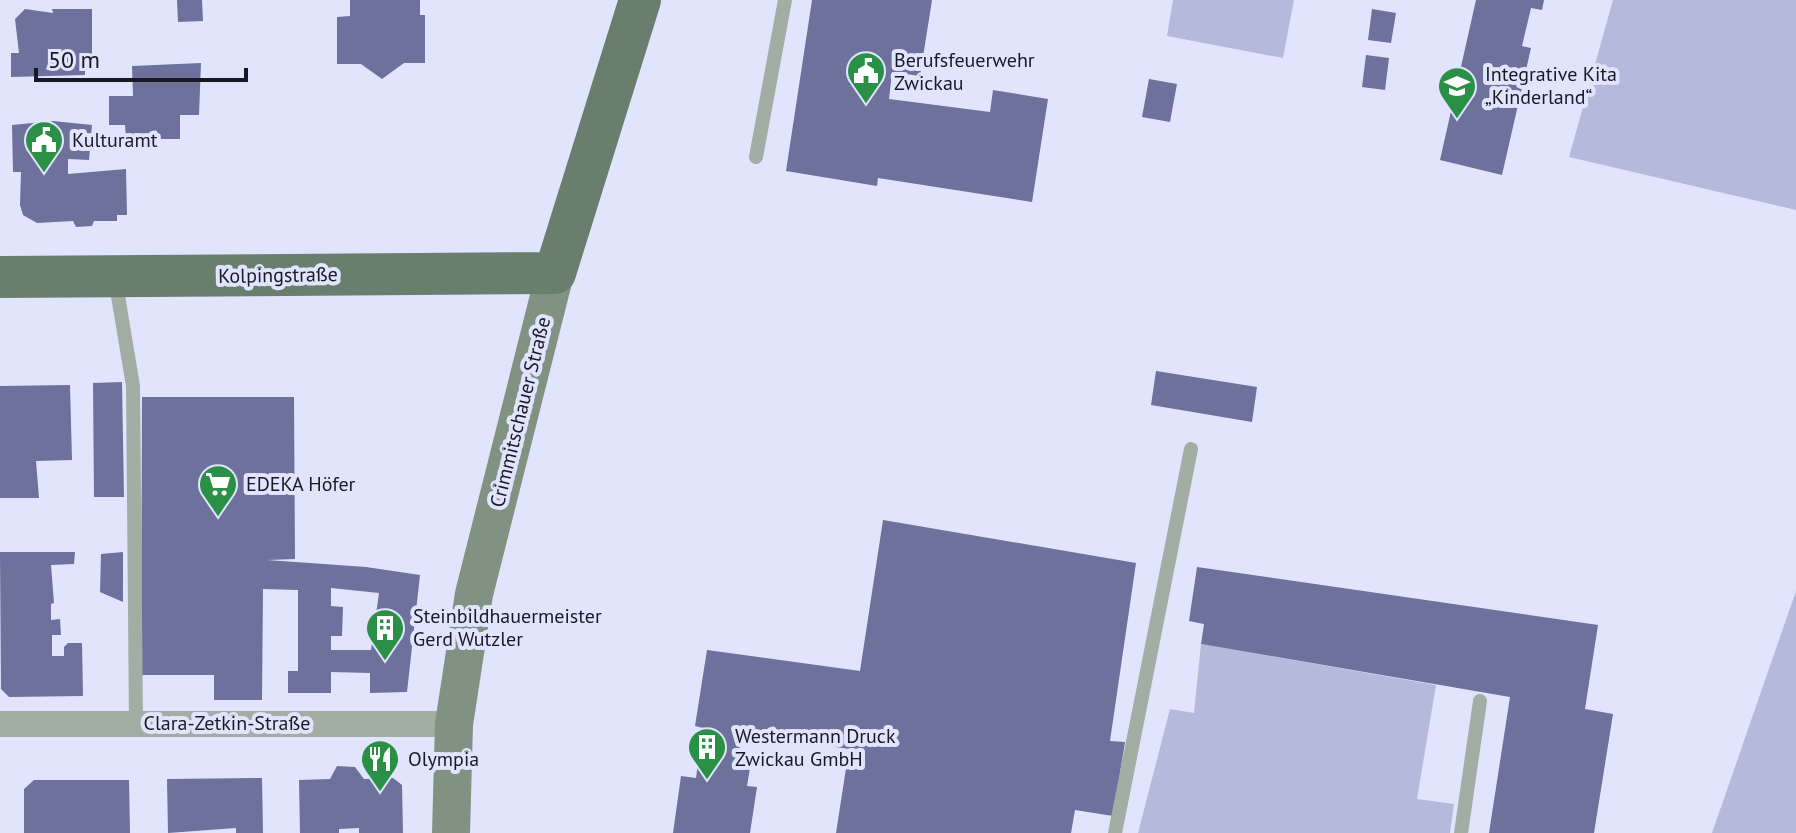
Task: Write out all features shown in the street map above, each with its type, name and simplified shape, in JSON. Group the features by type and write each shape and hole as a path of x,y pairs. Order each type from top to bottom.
{"main road":[{"name":"Crimmitschauer Straße","path":"451,833 454,724 474,594 555,273 640,0"},
{"name":"Kolpingstraße","path":"0,277 555,273"}],"street":[{"name":"Clara-Zetkin-Straße","path":"0,724 454,724"}],"lane":[{"path":"756,157 785,0"},
{"path":"115,278 133,386 136,723"},
{"path":"1115,833 1191,449"},
{"path":"1461,833 1480,701"}],"shaded area":[{"path":"1173,0 1294,0 1283,58 1167,36"},
{"path":"1613,0 1796,0 1796,210 1569,157"},
{"path":"1796,591 1796,833 1712,833"},
{"path":"1201,644 1436,685 1417,799 1454,804 1450,833 1138,833 1170,709 1194,713"}],"building":[{"path":"177,0 202,0 203,21 178,22"},
{"path":"350,0 420,0 420,15 425,15 425,63 404,63 382,79 361,64 337,64 337,17 350,16"},
{"name":"Berufsfeuerwehr Zwickau","path":"812,0 932,0 920,76 892,72 889,99 990,112 993,90 1048,99 1032,202 878,178 877,186 786,171"},
{"path":"1476,0 1544,0 1542,10 1531,8 1522,46 1531,48 1502,175 1440,160"},
{"path":"25,9 53,13 52,9 92,9 92,56 85,56 85,75 11,77 11,53 19,53 15,19"},
{"path":"1372,9 1396,13 1391,43 1368,40"},
{"path":"1366,55 1389,58 1385,90 1362,87"},
{"path":"201,63 199,115 180,115 180,139 126,139 125,125 109,125 109,96 133,96 132,66"},
{"path":"1149,79 1177,84 1170,122 1142,117"},
{"name":"Kulturamt","path":"53,121 92,125 89,160 68,159 68,174 126,169 127,215 117,215 117,221 94,221 92,226 76,227 73,221 37,223 23,215 20,205 21,172 13,172 12,125"},
{"path":"1156,371 1257,387 1252,422 1151,405"},
{"path":"122,382 124,497 94,497 93,383"},
{"path":"70,385 72,460 36,461 39,498 0,498 0,386"},
{"name":"EDEKA Höfer","path":"142,397 294,397 295,559 267,560 366,567 420,575 407,692 370,693 370,673 331,672 331,693 288,693 288,671 298,671 298,590 263,589 262,700 214,700 214,675 141,675","holes":["331,588 379,593 371,650 331,650 331,636 342,636 343,607 331,606"]},
{"path":"883,520 1136,563 1110,741 1125,742 1113,816 1075,810 1071,833 836,833 849,749 742,733 737,766 750,768 747,786 757,787 750,833 673,833 681,776 696,778 703,728 695,726 707,650 860,671"},
{"path":"0,552 75,552 74,564 51,565 54,603 51,604 51,620 60,619 61,635 52,635 52,656 64,656 64,647 68,643 82,643 83,696 9,697 1,689"},
{"path":"123,552 123,602 100,592 101,554"},
{"path":"1197,567 1598,625 1585,709 1613,714 1594,833 1489,833 1510,697 1201,644 1204,624 1189,621"},
{"path":"337,766 355,767 364,779 393,778 402,785 403,833 359,833 359,828 339,829 339,833 300,833 299,780 330,779"},
{"path":"262,778 263,833 236,833 236,828 168,833 167,779"},
{"path":"34,780 129,780 130,833 24,833 24,789"}],"place":[{"name":"Berufsfeuerwehr Zwickau","path":"866,105"},
{"name":"Integrative Kita „Kinderland“","path":"1457,120"},
{"name":"Kulturamt","path":"44,174"},
{"name":"EDEKA Höfer","path":"218,518"},
{"name":"Steinbildhauermeister Gerd Wutzler","path":"385,662"},
{"name":"Westermann Druck Zwickau GmbH","path":"707,781"},
{"name":"Olympia","path":"380,793"}]}
